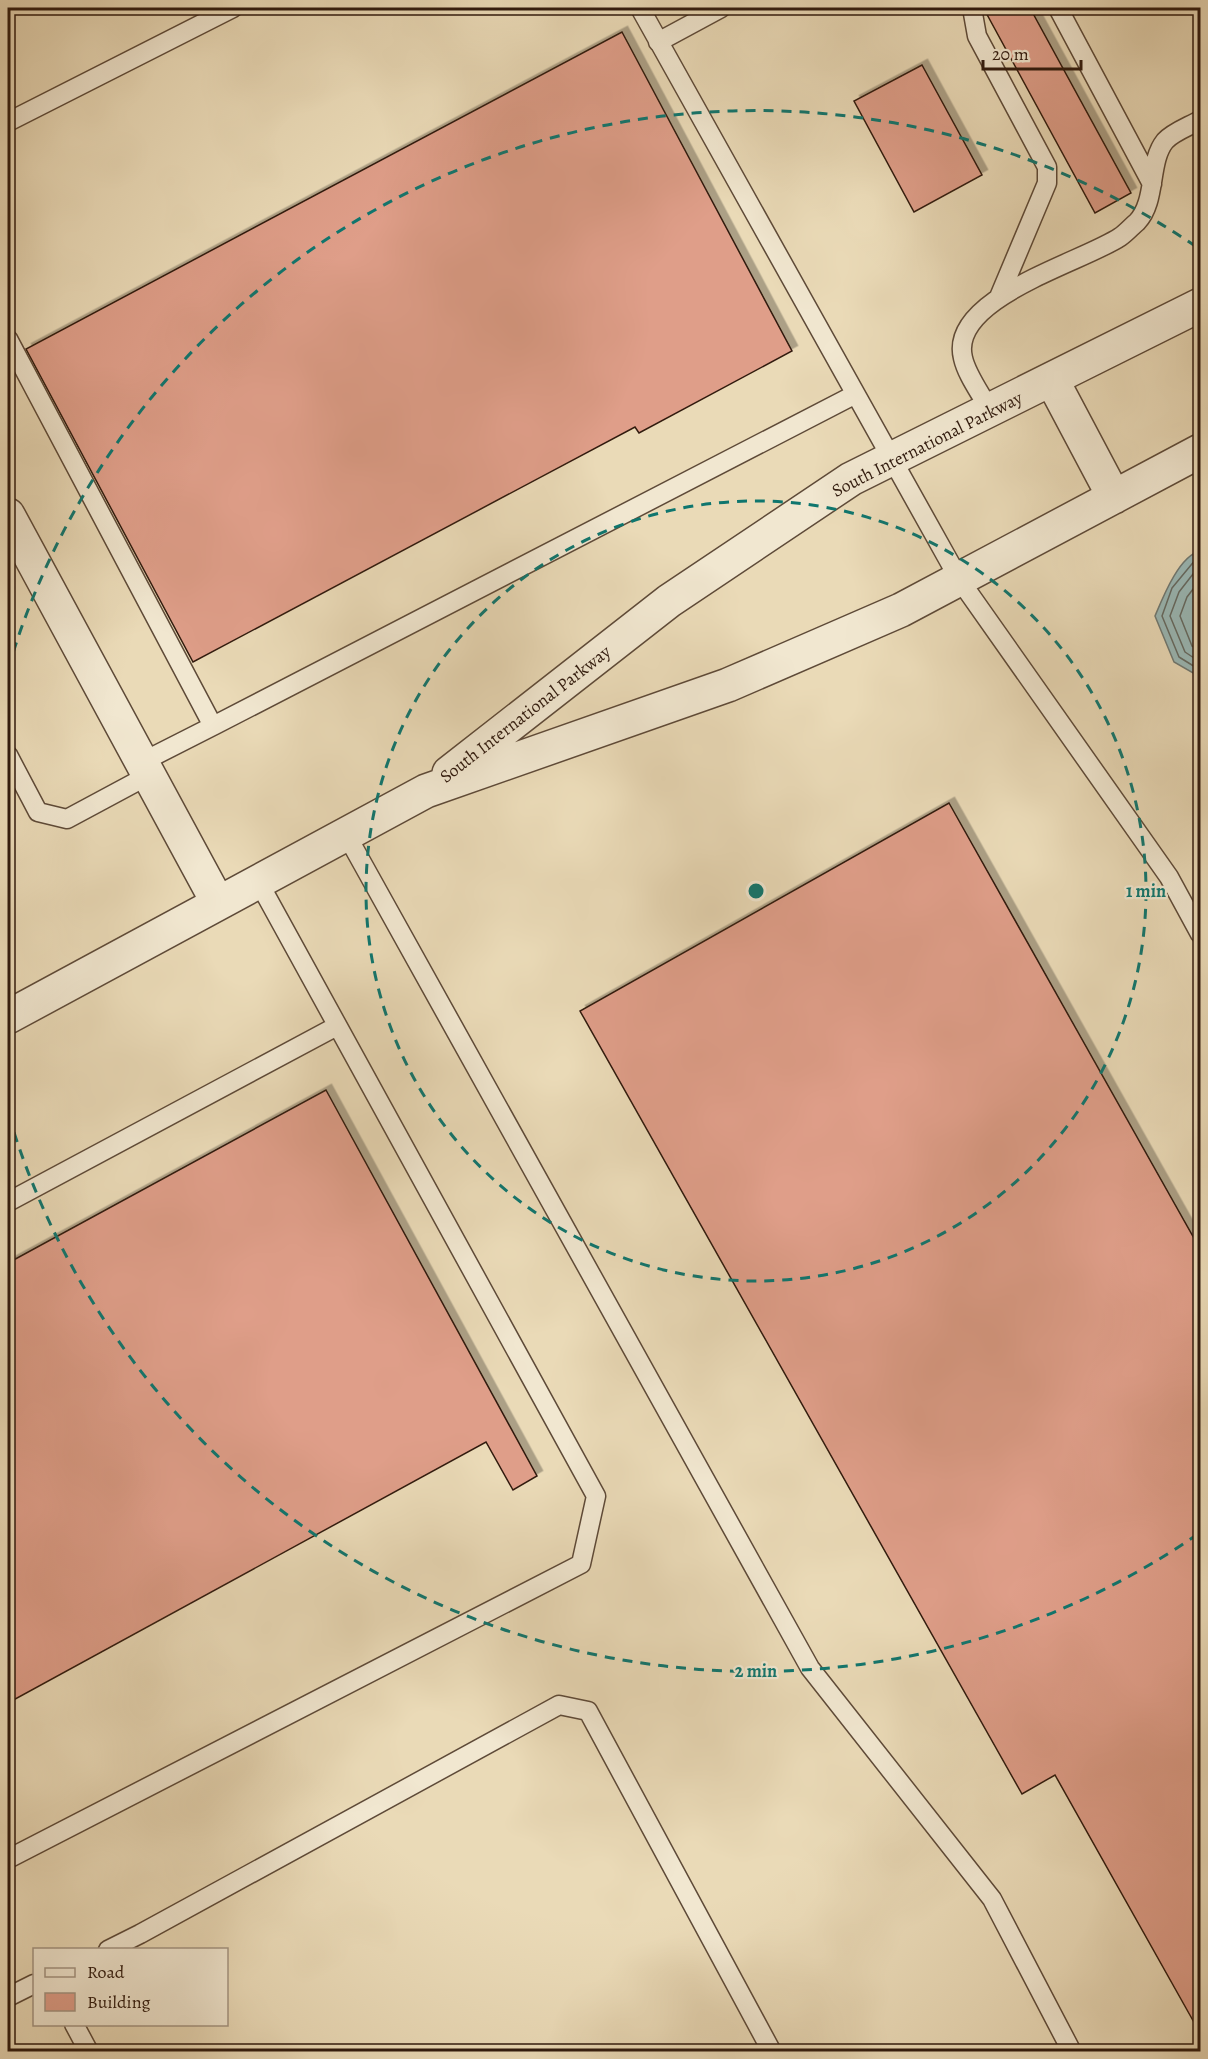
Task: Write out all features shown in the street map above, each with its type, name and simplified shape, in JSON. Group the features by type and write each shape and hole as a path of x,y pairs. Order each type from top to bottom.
{"street":[{"name":"South International Parkway","path":"426,791 669,601 851,478 1200,305"},
{"path":"1052,380 1114,497"},
{"name":"South International Parkway","path":"426,791 728,685 901,610 1200,451"},
{"path":"8,515 218,903"},
{"path":"8,1017 426,791"}],"lane":[{"path":"8,122 233,8"},
{"path":"640,8 854,395 959,579 1169,877 1200,934"},
{"path":"658,42 722,8"},
{"path":"972,8 977,36 1047,167 1047,183 1041,200 999,297"},
{"path":"1058,8 1152,184"},
{"path":"990,411 963,359 962,343 969,326 999,297 1120,237 1139,219 1152,184 1160,149 1167,139 1200,120"},
{"path":"8,339 213,726"},
{"path":"8,755 38,812 68,819 213,726 854,395"},
{"path":"346,834 810,1668 992,1899 1072,2052"},
{"path":"8,1858 581,1564 596,1496 258,881"},
{"path":"8,1202 337,1026"},
{"path":"112,1948 559,1705 588,1711 772,2052"},
{"path":"8,1997 33,1984"},
{"path":"75,2026 89,2052"}],"water":[{"path":"1200,551 1200,677 1174,662 1155,616 1167,588 1179,569 1192,554"}],"building":[{"path":"1030,8 1131,193 1095,213 984,9"},
{"path":"622,32 792,351 639,433 635,427 193,662 26,349"},
{"path":"922,65 982,175 914,212 854,101"},
{"path":"949,803 1200,1249 1200,2033 1055,1775 1022,1794 580,1011"},
{"path":"326,1090 537,1476 513,1490 486,1442 8,1703 8,1263"}]}
